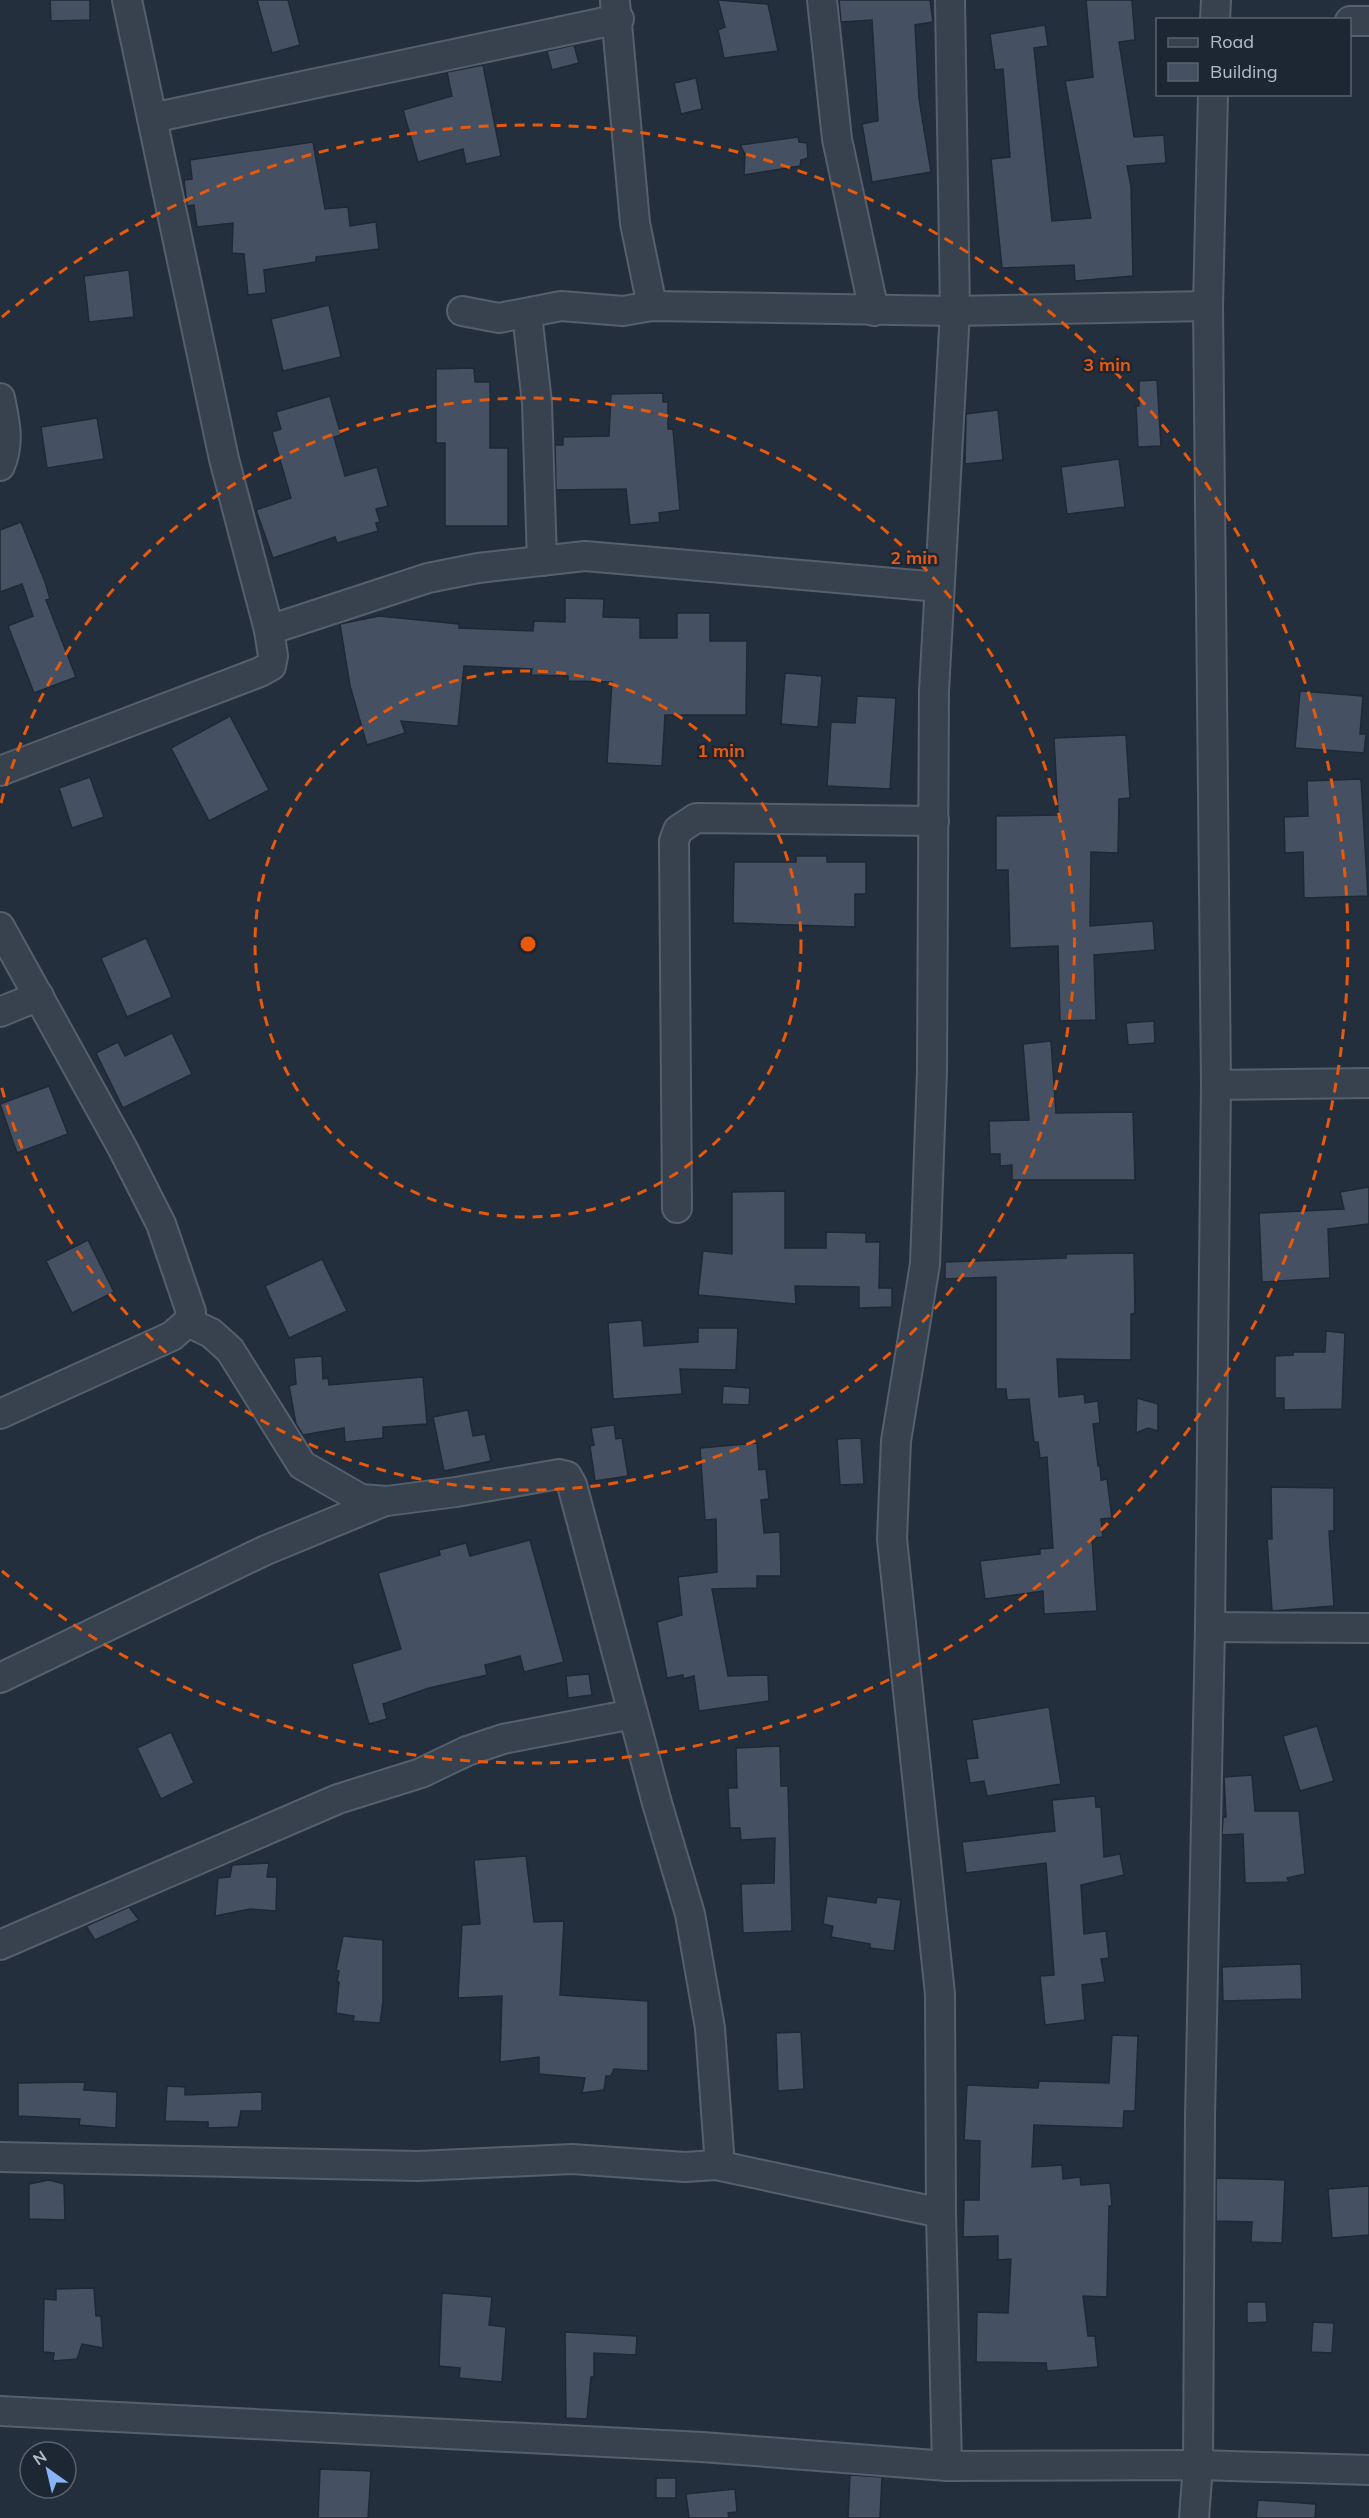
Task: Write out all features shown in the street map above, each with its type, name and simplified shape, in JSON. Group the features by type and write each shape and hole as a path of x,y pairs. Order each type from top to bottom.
{"street":[{"path":"0,771 260,672 271,666 273,656 269,630 222,452 127,0"},
{"path":"822,0 837,139 874,311"},
{"path":"947,2466 941,2213 940,1994 892,1539 896,1441 925,1263 932,1071 934,691 954,311 950,0"},
{"path":"1215,18 1216,0"},
{"path":"152,118 617,9 635,223 652,306"},
{"path":"1351,21 1369,21"},
{"path":"1194,2518 1198,2465 1200,2117 1210,1628 1215,1085 1208,306 1213,96"},
{"path":"462,311 499,318 561,306 623,311 652,306 954,311 1208,306"},
{"path":"527,314 537,403 542,561"},
{"path":"0,398 7,431 6,454 0,466"},
{"path":"269,630 428,578 585,556 939,587"},
{"path":"677,1208 674,841 678,830 696,818 934,821"},
{"path":"0,927 161,1224 191,1312 188,1322 171,1336 0,1414"},
{"path":"0,1012 39,996"},
{"path":"1215,1085 1369,1083"},
{"path":"188,1322 211,1333 230,1350 302,1465 361,1499 387,1501 456,1492 559,1474 567,1476 572,1485 692,1925 711,2028 718,2152 716,2165"},
{"path":"0,1678 266,1550 387,1501"},
{"path":"1210,1628 1369,1628"},
{"path":"0,1945 338,1799 421,1773 503,1738 633,1714"},
{"path":"0,2157 418,2166 572,2159 685,2167 716,2165 941,2213"},
{"path":"0,2411 702,2447 947,2466 1198,2465 1369,2470"}],"building":[{"path":"50,0 90,0 90,20 51,21"},
{"path":"257,0 288,0 300,45 272,53"},
{"path":"718,0 768,4 778,51 724,58 718,30 725,27"},
{"path":"839,0 930,0 933,22 915,25 919,99 931,172 872,182 862,124 878,121 872,20 841,22"},
{"path":"1086,0 1132,0 1135,40 1119,42 1134,137 1164,135 1166,163 1127,166 1131,186 1133,276 1075,281 1074,265 1002,268 991,159 1010,157 1003,69 995,70 990,34 1045,25 1048,46 1034,48 1052,221 1091,218 1065,81 1093,77"},
{"path":"574,45 579,63 552,70 547,51"},
{"path":"483,65 501,156 466,164 463,149 418,162 403,110 452,96 447,72"},
{"path":"696,78 702,109 681,114 674,83"},
{"path":"798,137 799,142 807,143 808,158 801,160 800,166 744,175 745,154 740,145"},
{"path":"313,142 325,209 348,207 350,226 376,222 379,249 316,257 316,262 264,270 266,293 248,295 244,254 232,253 233,223 197,227 194,205 187,206 184,180 192,179 190,160"},
{"path":"129,270 134,317 89,322 84,276"},
{"path":"329,305 341,357 283,371 271,319"},
{"path":"474,368 475,382 490,382 490,448 508,448 508,526 445,526 445,443 436,443 436,369"},
{"path":"1157,380 1161,446 1138,447 1136,406 1139,406 1139,381"},
{"path":"663,393 663,402 668,402 668,429 673,429 680,510 659,513 660,522 630,525 626,489 556,490 555,445 563,445 563,437 609,436 611,394"},
{"path":"330,396 341,435 334,437 345,476 377,467 388,506 376,509 380,522 376,523 378,531 337,543 335,537 273,558 256,510 291,498 272,432 281,429 276,412"},
{"path":"998,410 1003,460 965,464 966,414"},
{"path":"97,418 104,459 47,468 41,427"},
{"path":"1119,459 1125,507 1067,514 1061,467"},
{"path":"21,522 45,582 50,599 46,600 76,677 34,693 8,626 33,616 22,584 0,592 0,530"},
{"path":"565,598 604,599 603,617 640,618 640,638 677,638 677,613 710,613 710,641 747,641 746,715 665,715 662,766 607,763 612,682 568,681 568,676 531,675 532,669 464,666 458,726 401,721 405,733 367,745 350,686 340,624 379,616 459,624 459,628 533,631 534,621 565,622"},
{"path":"785,673 822,676 818,727 781,724"},
{"path":"1300,691 1363,696 1360,734 1366,734 1364,753 1295,748"},
{"path":"857,696 896,698 890,789 827,786 831,722 855,723"},
{"path":"230,716 269,790 209,821 171,748"},
{"path":"1126,735 1130,798 1119,799 1118,853 1091,852 1090,926 1153,921 1155,950 1094,955 1096,1020 1060,1021 1058,946 1010,948 1008,870 996,870 996,816 1058,815 1054,738"},
{"path":"90,777 104,817 72,828 59,788"},
{"path":"1361,779 1368,896 1304,898 1303,852 1285,853 1284,817 1308,816 1307,781"},
{"path":"796,856 827,856 827,862 866,862 866,894 855,894 855,927 733,923 734,862 796,862"},
{"path":"146,938 172,997 127,1017 101,958"},
{"path":"1154,1021 1155,1043 1128,1045 1126,1023"},
{"path":"172,1033 192,1074 123,1108 96,1053 118,1042 125,1056"},
{"path":"1051,1041 1056,1113 1133,1112 1135,1180 1012,1180 1012,1165 1000,1166 1000,1154 990,1154 989,1121 1029,1120 1023,1044"},
{"path":"49,1086 68,1134 17,1153 0,1104"},
{"path":"1369,1187 1369,1224 1328,1229 1330,1278 1262,1282 1259,1213 1344,1209 1340,1192"},
{"path":"785,1191 785,1248 826,1248 826,1232 866,1233 866,1242 880,1242 879,1288 892,1288 892,1307 859,1308 859,1287 795,1286 796,1304 698,1295 703,1251 732,1254 732,1192"},
{"path":"88,1240 114,1292 72,1313 46,1261"},
{"path":"1134,1253 1135,1313 1131,1314 1131,1360 1057,1359 1059,1397 1084,1394 1085,1403 1098,1401 1100,1423 1093,1424 1098,1466 1100,1466 1101,1480 1107,1479 1112,1518 1101,1519 1103,1537 1092,1538 1097,1611 1044,1614 1043,1591 985,1599 980,1561 1040,1554 1040,1549 1053,1548 1047,1457 1040,1458 1038,1442 1034,1442 1029,1399 1007,1400 1006,1389 996,1389 996,1277 945,1279 945,1262 1066,1258 1066,1254"},
{"path":"322,1259 347,1311 289,1338 265,1286"},
{"path":"642,1320 644,1346 698,1342 698,1328 738,1328 736,1370 680,1369 682,1394 613,1399 608,1323"},
{"path":"1326,1331 1345,1333 1342,1409 1284,1410 1284,1398 1275,1398 1275,1356 1293,1355 1293,1352 1325,1352"},
{"path":"322,1356 323,1379 328,1378 329,1385 423,1377 427,1424 383,1427 383,1438 345,1442 344,1428 303,1435 296,1424 289,1386 296,1384 294,1358"},
{"path":"723,1386 750,1388 749,1405 722,1404"},
{"path":"1137,1398 1158,1404 1158,1431 1148,1428 1136,1433"},
{"path":"468,1410 473,1436 485,1434 491,1461 444,1471 433,1417"},
{"path":"614,1425 616,1439 622,1438 628,1476 595,1481 590,1446 594,1445 591,1428"},
{"path":"861,1438 864,1484 840,1485 837,1439"},
{"path":"757,1443 759,1470 766,1469 769,1499 761,1500 764,1533 780,1532 781,1576 757,1576 757,1588 712,1589 728,1676 768,1675 769,1701 699,1711 694,1676 683,1679 683,1675 667,1678 657,1622 682,1615 678,1577 717,1572 716,1519 705,1520 700,1448"},
{"path":"1271,1487 1334,1488 1334,1531 1329,1531 1334,1606 1272,1611 1267,1539 1272,1539"},
{"path":"530,1540 564,1662 524,1672 520,1656 485,1665 487,1675 429,1688 383,1704 387,1719 369,1724 352,1664 401,1649 378,1573 440,1555 439,1550 466,1543 470,1556"},
{"path":"589,1674 592,1695 568,1698 566,1676"},
{"path":"1049,1707 1061,1784 987,1796 984,1781 970,1783 966,1759 978,1758 972,1720"},
{"path":"1317,1726 1334,1781 1300,1791 1283,1736"},
{"path":"171,1732 194,1783 161,1799 137,1748"},
{"path":"780,1746 781,1786 788,1786 792,1931 743,1933 741,1884 774,1883 775,1838 741,1840 740,1828 730,1828 728,1788 737,1788 736,1748"},
{"path":"1252,1775 1255,1811 1299,1811 1305,1874 1287,1878 1289,1882 1245,1883 1243,1834 1222,1835 1223,1817 1226,1817 1224,1777"},
{"path":"1095,1796 1096,1807 1101,1807 1104,1857 1120,1854 1124,1875 1081,1885 1084,1934 1106,1931 1109,1958 1101,1959 1105,1982 1082,1985 1085,2020 1045,2025 1040,1976 1054,1975 1046,1863 966,1873 962,1842 1055,1831 1052,1800"},
{"path":"526,1856 534,1922 564,1921 560,1995 648,2001 648,2071 614,2069 611,2076 606,2076 604,2090 582,2093 585,2078 539,2074 539,2057 500,2062 502,1996 458,1998 462,1925 480,1924 474,1860"},
{"path":"269,1863 267,1877 277,1877 276,1911 250,1909 215,1916 218,1878 230,1877 232,1865"},
{"path":"827,1896 876,1903 877,1897 901,1900 894,1951 870,1948 870,1944 831,1937 833,1926 823,1924"},
{"path":"129,1907 139,1920 95,1940 86,1926"},
{"path":"343,1936 383,1940 383,2002 380,2023 353,2021 354,2016 336,2013 339,1971 336,1970"},
{"path":"1301,1964 1302,1999 1223,2001 1222,1967"},
{"path":"801,2032 804,2089 778,2091 776,2033"},
{"path":"1112,2035 1138,2036 1135,2111 1124,2111 1123,2128 1034,2125 1032,2167 1062,2165 1063,2179 1080,2177 1081,2185 1110,2183 1112,2206 1109,2206 1107,2297 1083,2296 1088,2336 1095,2336 1098,2367 1047,2371 1046,2363 976,2362 977,2312 1008,2313 1011,2259 998,2260 998,2236 963,2237 964,2200 979,2200 980,2141 964,2140 967,2085 1038,2088 1039,2081 1109,2083"},
{"path":"85,2082 84,2090 117,2092 116,2128 79,2125 80,2119 18,2116 18,2083"},
{"path":"167,2086 185,2087 185,2095 262,2092 262,2111 241,2111 238,2127 208,2128 208,2122 165,2121"},
{"path":"1216,2178 1285,2180 1282,2243 1251,2242 1252,2222 1216,2221"},
{"path":"49,2180 64,2184 65,2220 29,2219 29,2184"},
{"path":"1369,2186 1369,2235 1332,2238 1328,2189"},
{"path":"94,2288 96,2316 101,2316 103,2348 82,2344 77,2359 53,2361 54,2353 43,2352 44,2299 56,2300 56,2289"},
{"path":"442,2293 492,2297 489,2325 506,2327 502,2382 459,2378 460,2368 439,2366"},
{"path":"1247,2302 1266,2302 1267,2322 1247,2323"},
{"path":"1313,2322 1334,2323 1332,2353 1311,2352"},
{"path":"565,2332 637,2336 636,2355 594,2353 594,2377 591,2377 587,2419 566,2418"},
{"path":"320,2469 371,2471 368,2518 318,2518"},
{"path":"850,2475 882,2477 880,2518 848,2518"},
{"path":"656,2478 676,2478 676,2498 656,2498"},
{"path":"735,2489 737,2512 728,2513 729,2518 689,2518 686,2494"},
{"path":"1258,2500 1316,2504 1315,2518 1256,2518"}]}
